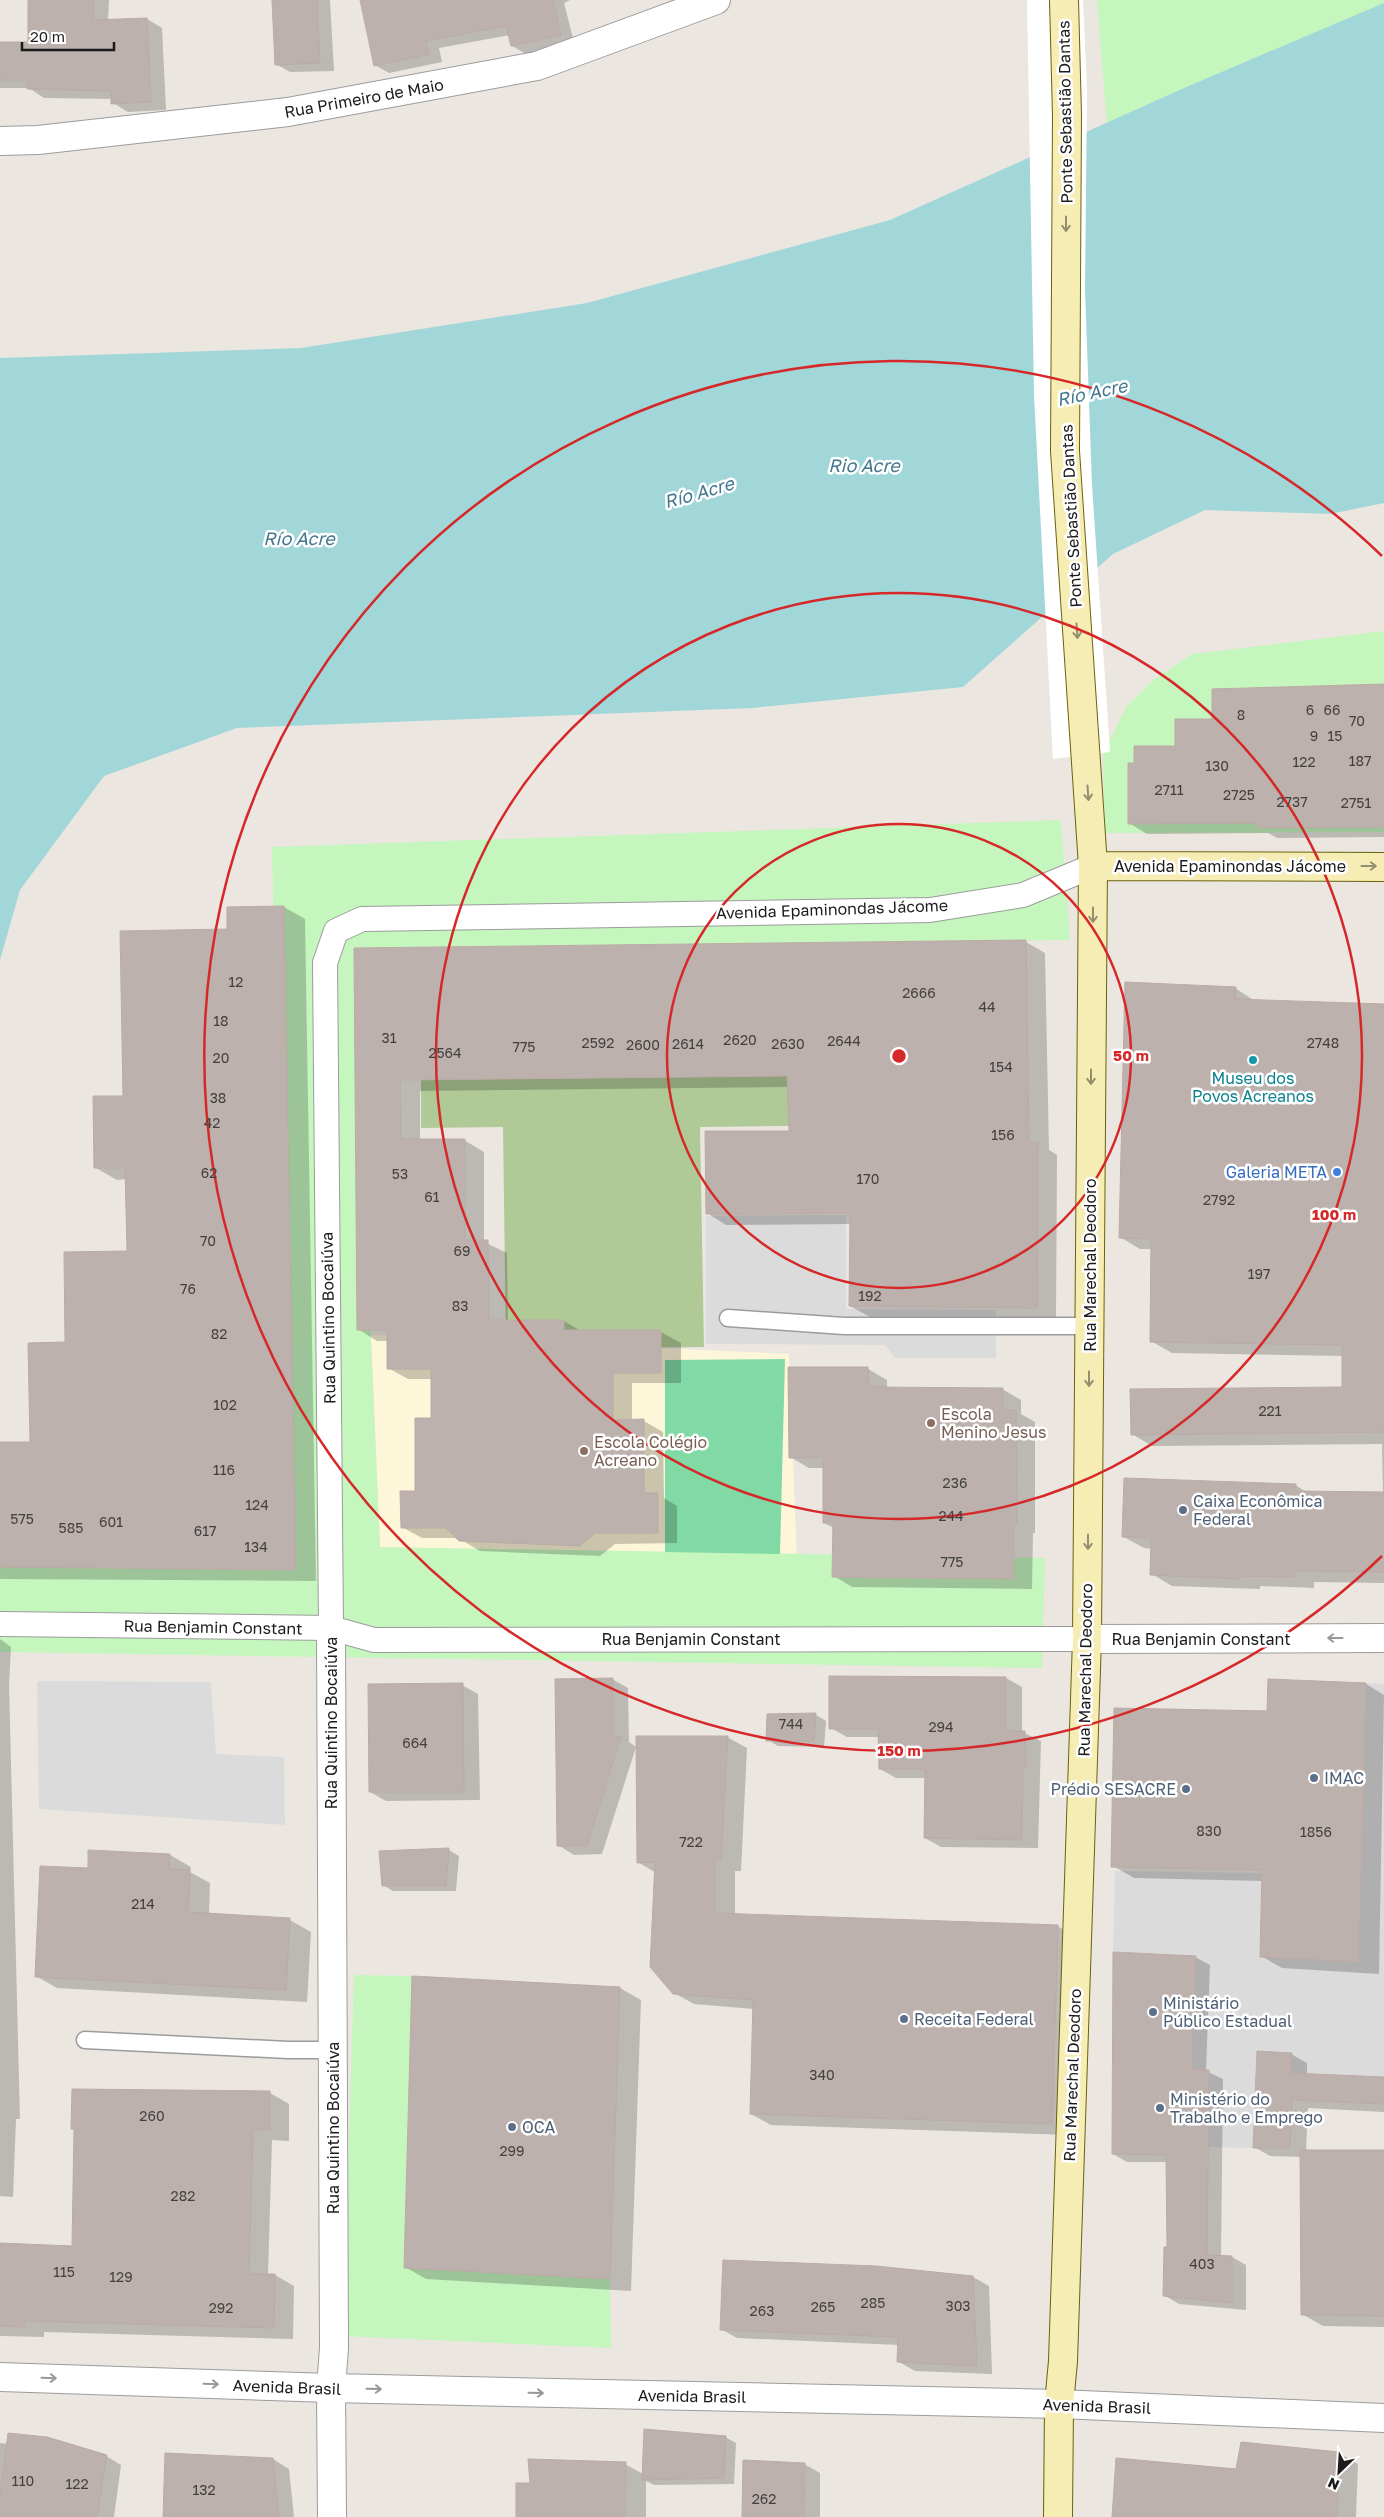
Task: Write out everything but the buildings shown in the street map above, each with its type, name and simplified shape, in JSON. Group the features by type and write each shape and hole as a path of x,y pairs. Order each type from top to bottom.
{"main road":[{"name":"Ponte Sebastião Dantas","path":"1064,0 1067,116 1065,451 1090,823"},
{"name":"Rua Marechal Deodoro","path":"1058,2517 1059,2404 1063,2361 1087,1639 1093,866 1090,823"},
{"name":"Avenida Epaminondas Jácome","path":"1093,866 1384,866"}],"street":[{"name":"Rua Primeiro de Maio","path":"0,141 38,140 288,112 537,66 716,0"},
{"name":"Avenida Epaminondas Jácome","path":"336,931 362,918 930,910 1023,895 1093,866"},
{"name":"Rua Quintino Bocaiúva","path":"332,2517 331,2388 334,2348 331,1628 325,963 336,931"},
{"name":"Rua Benjamin Constant","path":"0,1624 331,1628 374,1640 1384,1638"},
{"name":"Avenida Brasil","path":"0,2377 331,2388 1059,2404 1384,2418"}],"lane":[{"path":"728,1318 844,1326 1090,1326"},
{"path":"84,2040 288,2050 332,2050"}],"shaded area":[{"path":"846,1215 846,1309 996,1310 996,1358 895,1358 885,1345 706,1344 706,1216"},
{"name":"Escola Colégio Acreano","path":"371,1335 789,1354 797,1564 380,1547"},
{"path":"37,1681 211,1682 216,1754 284,1757 285,1825 39,1809"},
{"path":"1366,1683 1384,1684 1384,2077 1291,2073 1292,2053 1257,2051 1253,2148 1208,2147 1209,2070 1192,2069 1196,1956 1113,1952 1115,1871 1262,1873 1260,1957 1358,1962"}],"green space":[{"path":"1097,0 1384,0 1384,5 1107,126"},
{"path":"1384,631 1384,832 1105,833 1103,755 1126,707 1152,681 1192,654"},
{"path":"1061,820 1070,940 354,949 380,1547 1045,1558 1042,1668 0,1652 0,1544 286,1550 272,847"},
{"path":"787,1076 792,1126 700,1127 704,1347 506,1349 503,1127 421,1128 421,1080"},
{"path":"785,1359 780,1554 665,1552 665,1360"},
{"path":"354,1975 413,1976 404,2268 610,2279 611,2348 343,2336"}],"water":[{"name":"Rio Acre","path":"1384,3 1384,503 1330,514 1205,510 1113,554 963,687 752,708 237,728 104,776 20,890 0,960 0,358 301,348 587,303 890,220 1184,88"}],"pier":[{"path":"1027,0 1083,0 1087,91 1085,290 1092,485 1110,752 1053,759 1034,395"}],"place":[{"name":"Museu dos Povos Acreanos","path":"1253,1060"},
{"name":"Galeria META","path":"1337,1172"},
{"name":"Escola Menino Jesus","path":"931,1423"},
{"name":"Escola Colégio Acreano","path":"584,1451"},
{"name":"Caixa Econômica Federal","path":"1183,1510"},
{"name":"IMAC","path":"1314,1778"},
{"name":"Prédio SESACRE","path":"1186,1789"},
{"name":"Ministário Público Estadual","path":"1153,2012"},
{"name":"Receita Federal","path":"904,2019"},
{"name":"Ministério do Trabalho e Emprego","path":"1160,2108"},
{"name":"OCA","path":"512,2127"}],"water label":[{"name":"Río Acre","path":"1092,393"},
{"name":"Río Acre","path":"699,493"},
{"name":"Río Acre","path":"299,539"}]}
